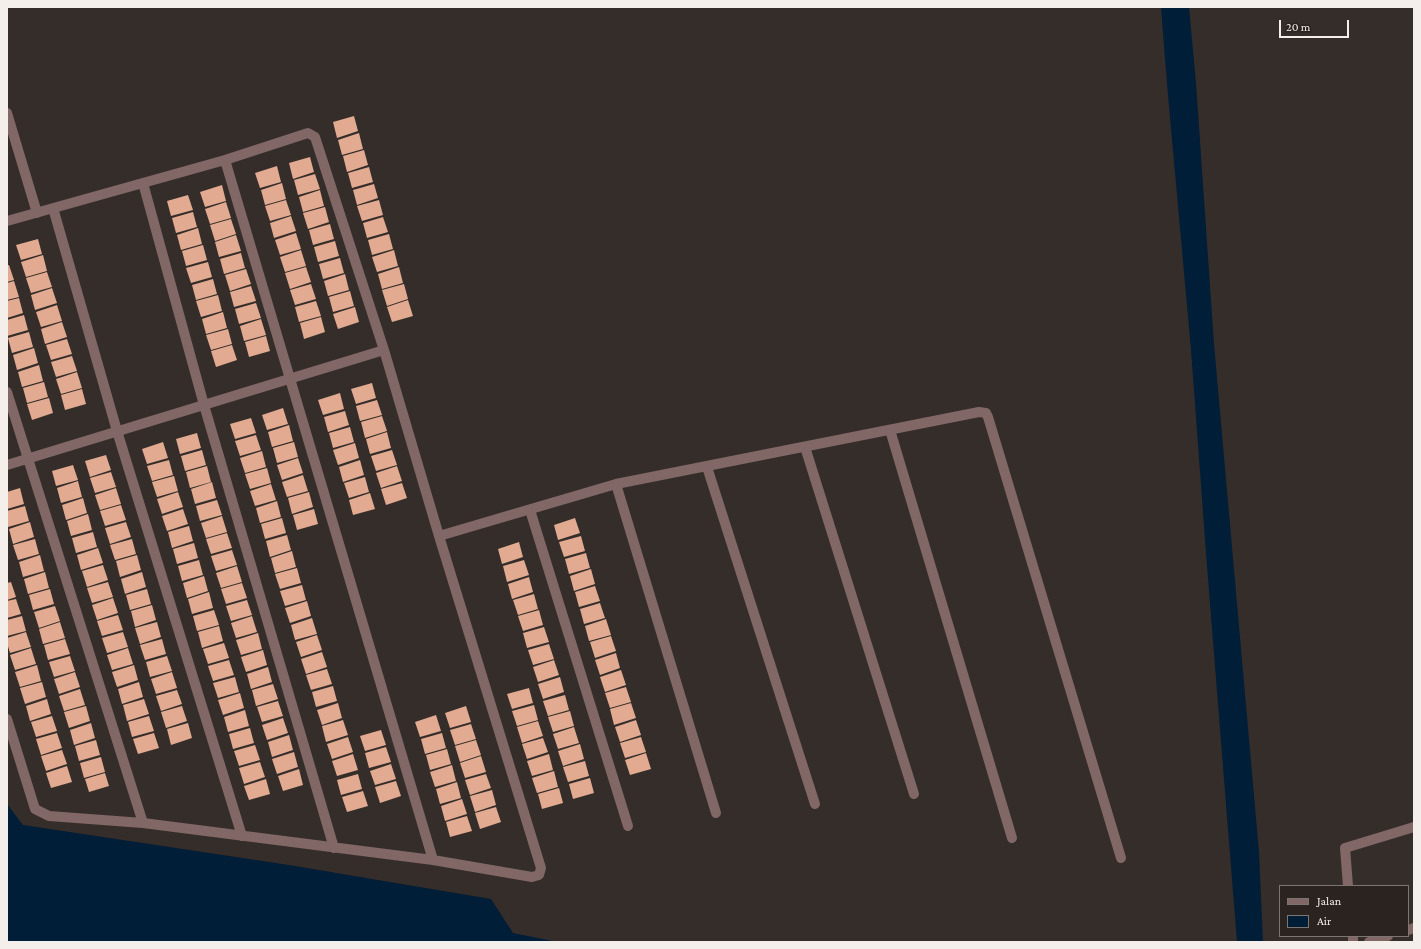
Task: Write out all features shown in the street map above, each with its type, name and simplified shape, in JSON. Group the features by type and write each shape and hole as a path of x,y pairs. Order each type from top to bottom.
{"street":[{"path":"7,113 37,213"},
{"path":"7,221 226,160 308,133 315,137 384,350 439,536 541,868 538,875 532,877 433,860 143,823 49,816 34,809 7,719"},
{"path":"226,160 433,860"},
{"path":"143,183 204,405 334,848"},
{"path":"53,208 117,431 242,836"},
{"path":"7,465 384,350"},
{"path":"7,392 143,823"},
{"path":"439,536 616,484 979,412 986,413 1121,858"},
{"path":"890,430 1012,838"},
{"path":"805,447 914,794"},
{"path":"707,467 815,804"},
{"path":"616,484 716,813"},
{"path":"530,510 628,826"},
{"path":"1348,885 1345,848 1414,827"},
{"path":"1368,942 1385,937"}],"water":[{"path":"1161,7 1189,7 1196,83 1214,344 1259,852 1263,942 1237,942 1191,350"},
{"path":"7,804 23,825 289,865 491,899 513,933 558,942 7,942"}],"building":[{"path":"354,116 358,131 337,138 333,122"},
{"path":"359,133 363,149 342,155 338,140"},
{"path":"364,150 368,165 347,172 343,156"},
{"path":"310,157 314,172 293,179 289,163"},
{"path":"277,166 281,182 260,188 255,173"},
{"path":"369,167 373,182 352,188 348,173"},
{"path":"315,174 320,189 298,195 294,180"},
{"path":"282,183 286,199 265,205 261,190"},
{"path":"374,184 378,198 357,205 353,190"},
{"path":"222,185 226,201 205,207 200,192"},
{"path":"320,190 324,206 303,212 299,197"},
{"path":"188,195 193,210 171,216 167,201"},
{"path":"286,200 291,215 270,221 265,206"},
{"path":"379,200 383,215 362,221 357,206"},
{"path":"226,202 231,218 210,224 205,209"},
{"path":"325,207 329,222 308,229 303,213"},
{"path":"193,212 197,227 176,233 172,218"},
{"path":"291,216 296,231 274,238 270,223"},
{"path":"383,217 388,232 367,238 363,223"},
{"path":"231,219 236,234 215,241 210,225"},
{"path":"330,224 334,239 313,245 309,230"},
{"path":"198,228 202,244 181,250 177,235"},
{"path":"296,233 301,249 280,255 275,240"},
{"path":"389,234 393,249 372,255 368,240"},
{"path":"236,235 241,251 219,257 215,242"},
{"path":"38,239 42,254 21,260 16,245"},
{"path":"335,241 339,256 318,262 314,247"},
{"path":"203,245 207,260 186,266 182,251"},
{"path":"301,250 306,266 285,272 280,257"},
{"path":"394,250 398,266 377,272 372,257"},
{"path":"241,253 245,268 224,274 220,259"},
{"path":"43,255 47,271 26,277 21,262"},
{"path":"340,258 344,273 323,279 319,264"},
{"path":"208,262 212,277 191,283 186,268"},
{"path":"7,265 9,265 14,280 7,282"},
{"path":"306,267 311,282 290,289 285,273"},
{"path":"399,267 403,283 382,289 378,274"},
{"path":"246,269 251,284 230,291 225,275"},
{"path":"47,272 52,287 31,293 26,278"},
{"path":"345,274 349,290 328,296 324,281"},
{"path":"213,279 217,294 196,300 192,285"},
{"path":"14,281 19,297 7,300 7,283"},
{"path":"311,284 316,299 295,305 290,290"},
{"path":"404,284 408,299 387,306 382,290"},
{"path":"251,286 256,301 234,307 230,292"},
{"path":"52,288 57,303 35,310 31,295"},
{"path":"350,291 354,306 333,312 329,297"},
{"path":"218,295 222,311 201,317 196,301"},
{"path":"19,298 23,313 7,318 7,301"},
{"path":"408,300 413,316 392,322 387,307"},
{"path":"316,301 321,316 299,322 295,307"},
{"path":"256,303 261,318 239,324 235,309"},
{"path":"57,305 62,321 41,327 36,312"},
{"path":"355,307 359,322 338,329 333,314"},
{"path":"223,312 227,328 206,334 202,319"},
{"path":"24,315 28,330 7,336 7,320"},
{"path":"321,317 325,332 304,339 300,323"},
{"path":"261,319 266,335 244,341 240,326"},
{"path":"62,322 67,337 45,344 41,329"},
{"path":"228,329 232,344 211,350 206,335"},
{"path":"29,332 33,347 12,353 8,338"},
{"path":"266,336 270,351 249,357 245,342"},
{"path":"67,339 72,354 51,360 46,345"},
{"path":"232,345 237,360 216,367 211,351"},
{"path":"34,348 38,363 17,370 13,355"},
{"path":"72,356 77,371 56,377 51,362"},
{"path":"39,365 43,381 22,387 18,372"},
{"path":"77,372 82,388 61,394 56,379"},
{"path":"44,382 48,397 27,403 23,388"},
{"path":"372,383 376,398 356,404 351,389"},
{"path":"82,389 86,404 65,410 61,395"},
{"path":"340,393 344,409 323,415 318,400"},
{"path":"49,398 53,413 32,420 27,404"},
{"path":"377,400 382,415 360,421 356,406"},
{"path":"283,408 288,424 267,430 262,415"},
{"path":"345,411 349,425 328,432 324,417"},
{"path":"382,416 387,431 365,438 361,422"},
{"path":"251,418 256,433 235,439 230,424"},
{"path":"289,425 293,441 272,447 268,432"},
{"path":"350,427 354,442 333,448 329,433"},
{"path":"387,432 391,448 370,454 366,439"},
{"path":"197,433 201,448 180,454 176,439"},
{"path":"256,435 261,450 240,456 235,441"},
{"path":"163,442 168,458 147,464 142,449"},
{"path":"294,442 298,457 277,463 273,448"},
{"path":"355,443 359,458 338,465 333,450"},
{"path":"202,450 206,465 185,471 181,456"},
{"path":"392,450 397,465 376,471 371,456"},
{"path":"262,451 266,467 245,473 240,458"},
{"path":"106,455 111,470 90,477 85,461"},
{"path":"298,458 303,473 282,480 277,465"},
{"path":"169,460 173,475 152,481 147,466"},
{"path":"360,460 364,475 343,482 339,467"},
{"path":"73,465 78,480 56,486 52,471"},
{"path":"207,466 211,482 190,488 186,472"},
{"path":"397,466 402,481 381,488 376,473"},
{"path":"267,468 271,483 250,489 245,474"},
{"path":"111,472 116,487 95,493 90,478"},
{"path":"303,475 308,491 287,497 282,482"},
{"path":"174,476 178,491 157,497 152,482"},
{"path":"365,477 369,492 349,498 344,483"},
{"path":"78,481 82,497 61,503 57,488"},
{"path":"212,482 216,498 195,504 191,489"},
{"path":"402,483 407,498 386,505 381,489"},
{"path":"271,484 276,500 255,506 250,491"},
{"path":"20,488 24,504 7,509 7,492"},
{"path":"116,488 121,504 100,510 95,495"},
{"path":"178,492 183,507 162,514 157,499"},
{"path":"309,492 313,507 292,514 288,498"},
{"path":"370,493 375,509 353,515 349,500"},
{"path":"83,498 87,513 66,520 62,505"},
{"path":"217,500 222,515 200,521 196,506"},
{"path":"277,501 281,517 260,523 256,508"},
{"path":"121,505 126,520 105,526 100,511"},
{"path":"25,506 29,521 8,527 7,511"},
{"path":"183,509 188,524 167,531 162,516"},
{"path":"314,509 318,524 297,530 293,515"},
{"path":"88,514 92,530 71,536 67,521"},
{"path":"222,516 227,532 206,538 201,523"},
{"path":"282,518 286,533 265,539 261,524"},
{"path":"575,518 580,533 558,540 554,525"},
{"path":"30,522 34,537 13,544 9,529"},
{"path":"126,522 131,537 110,544 105,528"},
{"path":"189,526 193,541 172,548 168,532"},
{"path":"93,532 97,547 76,553 72,538"},
{"path":"227,533 232,548 211,554 206,539"},
{"path":"287,535 291,550 270,557 266,541"},
{"path":"581,536 585,551 564,557 559,542"},
{"path":"35,539 39,554 18,560 13,545"},
{"path":"132,539 136,554 115,560 110,545"},
{"path":"519,542 523,557 502,564 498,549"},
{"path":"194,543 198,558 177,564 173,549"},
{"path":"98,548 103,563 81,570 77,555"},
{"path":"232,550 237,565 216,571 211,556"},
{"path":"292,551 296,567 275,573 271,558"},
{"path":"586,553 590,568 569,574 565,559"},
{"path":"40,555 44,571 23,577 19,562"},
{"path":"137,555 141,570 120,577 116,561"},
{"path":"199,560 203,575 182,581 178,566"},
{"path":"524,560 529,575 507,582 503,566"},
{"path":"103,565 108,580 87,587 82,571"},
{"path":"237,566 242,582 221,588 216,573"},
{"path":"297,568 301,583 280,589 275,574"},
{"path":"591,569 595,584 574,591 570,576"},
{"path":"45,572 49,588 28,594 24,579"},
{"path":"142,572 146,587 125,594 121,579"},
{"path":"204,576 208,591 187,598 183,583"},
{"path":"529,577 533,592 512,599 508,584"},
{"path":"11,582 16,597 7,600 7,583"},
{"path":"108,582 113,597 92,603 87,588"},
{"path":"242,583 247,598 226,604 221,589"},
{"path":"302,585 306,600 285,606 280,591"},
{"path":"595,586 600,601 579,607 575,592"},
{"path":"50,589 54,604 33,610 29,595"},
{"path":"147,589 151,604 130,610 126,595"},
{"path":"209,592 213,608 192,614 188,599"},
{"path":"534,594 538,609 518,615 513,600"},
{"path":"113,598 118,613 97,620 92,605"},
{"path":"16,599 21,614 7,618 7,601"},
{"path":"247,600 252,615 231,621 226,606"},
{"path":"307,601 311,616 290,623 285,608"},
{"path":"600,603 605,618 584,624 580,609"},
{"path":"152,605 156,620 135,627 131,611"},
{"path":"55,606 60,621 39,628 34,612"},
{"path":"214,610 219,625 197,631 193,616"},
{"path":"539,610 543,625 523,631 518,616"},
{"path":"118,615 123,630 102,636 97,621"},
{"path":"22,616 26,631 7,636 7,620"},
{"path":"252,616 257,632 236,638 231,623"},
{"path":"312,618 317,634 295,640 291,625"},
{"path":"606,619 611,635 589,641 585,626"},
{"path":"60,622 65,638 43,644 39,629"},
{"path":"157,622 161,637 140,644 135,628"},
{"path":"219,626 223,641 202,648 198,632"},
{"path":"544,627 549,642 527,648 523,633"},
{"path":"26,632 31,647 10,653 7,638"},
{"path":"123,632 128,647 107,653 102,638"},
{"path":"258,633 262,649 241,655 236,640"},
{"path":"317,635 322,650 301,657 296,642"},
{"path":"611,636 616,651 595,658 590,642"},
{"path":"65,639 70,654 48,660 44,645"},
{"path":"162,639 166,654 145,660 140,645"},
{"path":"224,643 229,658 208,664 203,649"},
{"path":"549,644 554,659 533,665 528,650"},
{"path":"31,648 36,664 15,670 10,655"},
{"path":"128,648 133,664 112,670 107,655"},
{"path":"263,650 267,665 246,672 241,657"},
{"path":"322,652 327,667 306,674 301,659"},
{"path":"616,653 620,668 600,675 595,660"},
{"path":"70,656 75,671 54,677 49,662"},
{"path":"167,656 172,671 150,677 146,662"},
{"path":"229,660 234,675 213,681 208,666"},
{"path":"554,660 559,675 538,682 533,667"},
{"path":"37,665 41,681 20,687 15,672"},
{"path":"134,665 138,680 117,687 112,672"},
{"path":"268,667 272,682 251,689 247,674"},
{"path":"327,669 332,684 311,690 306,675"},
{"path":"621,670 626,685 605,692 600,677"},
{"path":"75,672 80,687 59,694 54,679"},
{"path":"172,672 177,688 156,694 151,679"},
{"path":"235,677 239,692 218,698 213,683"},
{"path":"560,677 564,692 543,699 538,684"},
{"path":"42,682 46,697 25,704 20,688"},
{"path":"139,682 143,697 122,704 118,689"},
{"path":"273,684 278,699 256,706 252,690"},
{"path":"333,686 337,701 316,707 312,692"},
{"path":"626,687 631,702 610,708 605,693"},
{"path":"529,688 533,703 512,709 507,694"},
{"path":"80,689 85,705 64,711 59,696"},
{"path":"177,690 182,704 161,711 156,696"},
{"path":"240,693 244,708 223,715 218,700"},
{"path":"565,695 569,710 548,716 543,701"},
{"path":"47,699 51,714 30,721 26,706"},
{"path":"144,699 149,714 127,721 123,705"},
{"path":"278,701 283,716 262,722 257,707"},
{"path":"338,703 342,718 322,725 317,710"},
{"path":"631,703 636,718 614,725 610,709"},
{"path":"534,705 538,720 517,726 512,711"},
{"path":"86,706 90,721 69,728 64,712"},
{"path":"182,706 187,721 166,728 161,712"},
{"path":"466,706 471,722 450,728 445,713"},
{"path":"245,710 249,726 228,732 224,717"},
{"path":"570,711 574,726 553,732 548,717"},
{"path":"436,715 441,731 420,737 415,722"},
{"path":"52,716 57,731 36,737 31,722"},
{"path":"149,716 154,731 132,737 128,722"},
{"path":"283,718 288,733 267,740 262,725"},
{"path":"343,720 348,735 326,742 322,726"},
{"path":"636,720 641,735 620,742 615,727"},
{"path":"538,721 543,736 522,743 517,727"},
{"path":"91,723 95,738 74,745 70,730"},
{"path":"188,723 192,738 171,745 167,729"},
{"path":"471,724 476,739 455,745 450,730"},
{"path":"574,727 579,743 558,749 553,734"},
{"path":"250,728 254,743 233,749 229,734"},
{"path":"381,730 386,745 365,751 360,736"},
{"path":"57,733 62,748 41,755 36,739"},
{"path":"154,733 159,748 138,754 133,739"},
{"path":"442,733 446,748 425,754 421,739"},
{"path":"289,735 293,750 272,757 268,742"},
{"path":"348,737 353,752 332,759 327,744"},
{"path":"641,737 646,752 625,758 620,743"},
{"path":"543,738 548,752 527,759 522,744"},
{"path":"96,740 100,755 79,761 75,746"},
{"path":"476,740 481,755 460,762 455,746"},
{"path":"580,744 584,759 563,766 558,751"},
{"path":"255,745 260,760 239,766 234,751"},
{"path":"386,747 391,762 369,768 365,753"},
{"path":"447,749 451,764 430,770 426,755"},
{"path":"62,750 67,764 46,771 41,756"},
{"path":"294,752 298,767 277,774 272,759"},
{"path":"646,753 651,769 630,775 625,760"},
{"path":"353,754 358,770 337,776 332,761"},
{"path":"549,754 553,770 532,776 527,761"},
{"path":"481,756 486,772 465,778 460,763"},
{"path":"101,757 105,772 84,778 80,763"},
{"path":"585,761 589,776 568,782 563,767"},
{"path":"260,762 265,777 244,784 239,768"},
{"path":"391,764 396,779 375,785 370,771"},
{"path":"452,765 456,781 435,787 430,772"},
{"path":"67,766 72,782 51,788 46,773"},
{"path":"299,769 303,785 283,791 278,776"},
{"path":"554,771 558,787 537,793 532,778"},
{"path":"105,773 109,786 89,792 85,779"},
{"path":"358,774 362,789 341,795 337,780"},
{"path":"486,774 491,788 470,795 465,780"},
{"path":"590,778 594,793 573,799 569,784"},
{"path":"266,779 270,794 249,800 244,786"},
{"path":"396,781 401,796 380,803 375,787"},
{"path":"457,782 461,798 440,804 436,789"},
{"path":"559,788 563,803 542,809 538,794"},
{"path":"492,790 496,805 475,812 470,796"},
{"path":"363,791 368,806 347,812 342,797"},
{"path":"462,799 467,814 445,821 441,806"},
{"path":"496,807 501,822 480,829 475,813"},
{"path":"467,816 472,831 450,837 446,822"}]}
